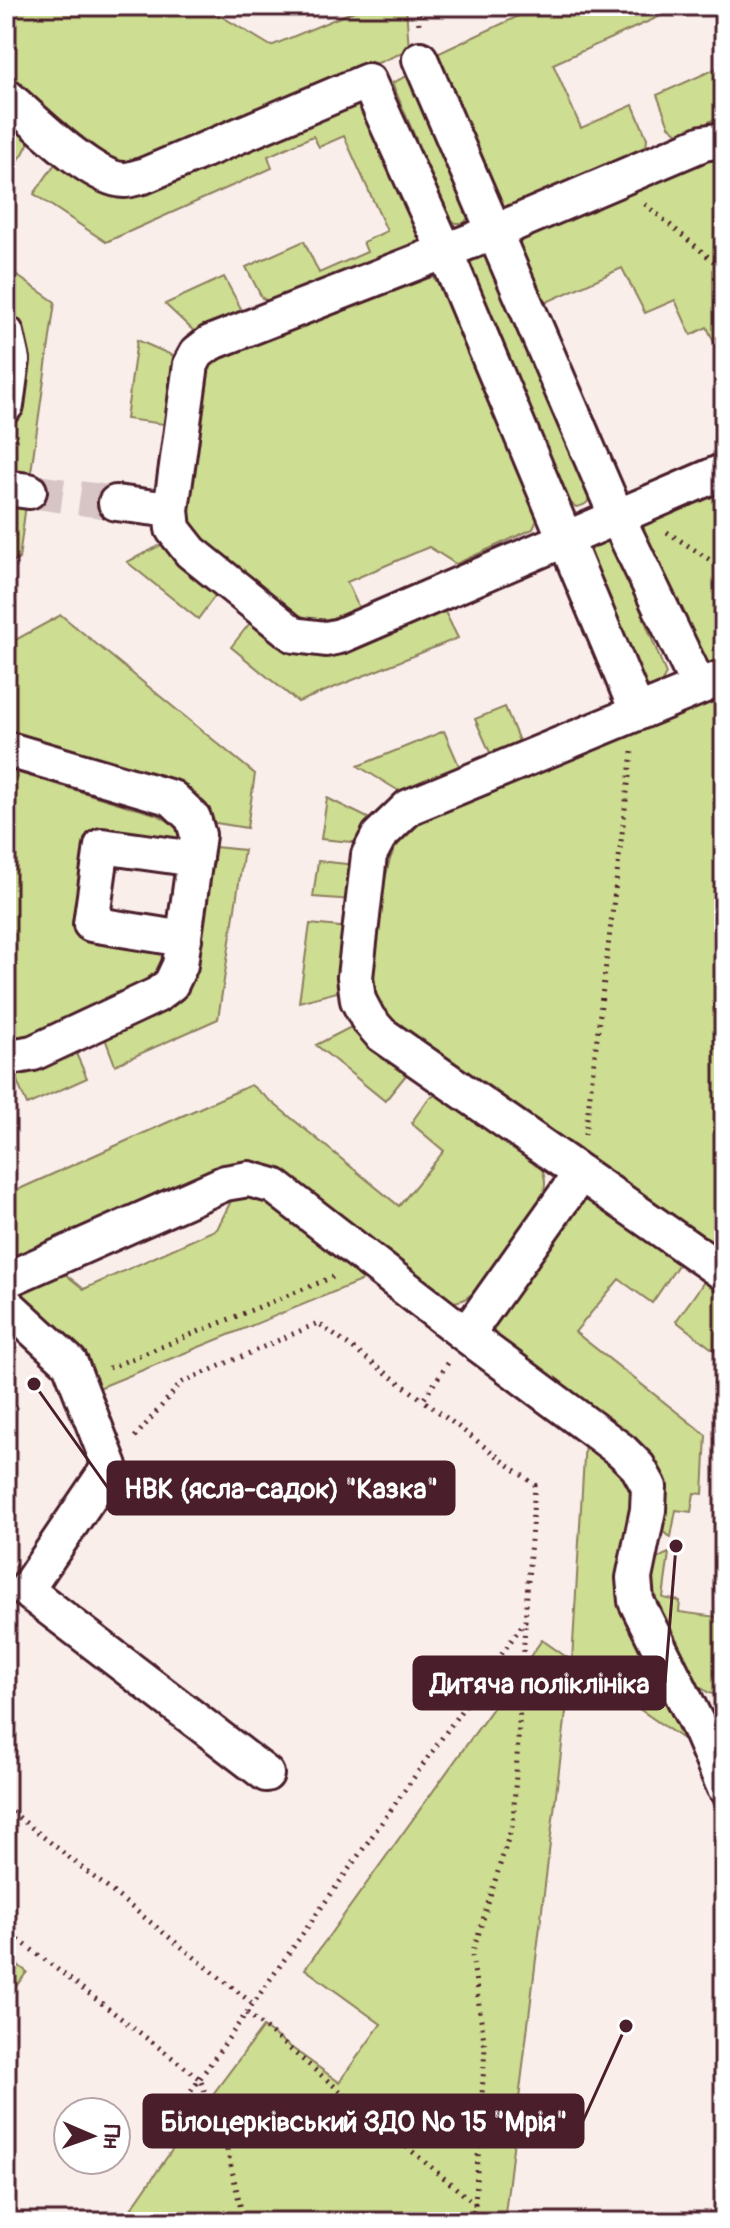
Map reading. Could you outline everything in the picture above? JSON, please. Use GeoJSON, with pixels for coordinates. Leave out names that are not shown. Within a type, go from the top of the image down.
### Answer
{"type":"FeatureCollection","features":[{"type":"Feature","properties":{"kind":"lane"},"geometry":{"type":"LineString","coordinates":[[420,59],[494,232],[625,514],[712,682],[409,807],[385,829],[369,855],[355,977],[358,1000],[381,1034],[724,1273]]}},
{"type":"Feature","properties":{"kind":"lane"},"geometry":{"type":"LineString","coordinates":[[6,96],[89,166],[108,177],[125,180],[143,176],[368,81],[445,251],[637,711]]}},
{"type":"Feature","properties":{"kind":"lane"},"geometry":{"type":"LineString","coordinates":[[719,141],[703,143],[494,232],[210,343],[197,353],[191,364],[171,510],[173,529],[191,552],[294,635],[311,639],[340,636],[724,471]]}},
{"type":"Feature","properties":{"kind":"lane"},"geometry":{"type":"LineString","coordinates":[[6,333],[12,360],[6,405]]}},
{"type":"Feature","properties":{"kind":"lane"},"geometry":{"type":"LineString","coordinates":[[116,503],[171,510]]}},
{"type":"Feature","properties":{"kind":"lane"},"geometry":{"type":"LineString","coordinates":[[6,749],[172,798],[193,818],[198,835],[180,965],[171,984],[157,995],[33,1053],[7,1058]]}},
{"type":"Feature","properties":{"kind":"lane"},"geometry":{"type":"LineString","coordinates":[[184,939],[91,924],[102,846],[195,859]]}},
{"type":"Feature","properties":{"kind":"lane"},"geometry":{"type":"LineString","coordinates":[[466,1335],[581,1173]]}},
{"type":"Feature","properties":{"kind":"lane"},"geometry":{"type":"LineString","coordinates":[[6,1280],[225,1183],[249,1179],[274,1186],[622,1451],[638,1467],[649,1487],[648,1510],[634,1578],[636,1601],[712,1725],[724,1786]]}},
{"type":"Feature","properties":{"kind":"lane"},"geometry":{"type":"LineString","coordinates":[[6,1304],[70,1363],[110,1466],[26,1590],[266,1774]]}},
{"type":"Feature","properties":{"kind":"path"},"geometry":{"type":"LineString","coordinates":[[719,141],[724,221]]}},
{"type":"Feature","properties":{"kind":"path"},"geometry":{"type":"LineString","coordinates":[[611,182],[626,189],[724,270]]}},
{"type":"Feature","properties":{"kind":"path"},"geometry":{"type":"LineString","coordinates":[[625,514],[724,569]]}},
{"type":"Feature","properties":{"kind":"path"},"geometry":{"type":"LineString","coordinates":[[581,1173],[637,711]]}},
{"type":"Feature","properties":{"kind":"path"},"geometry":{"type":"LineString","coordinates":[[77,1381],[371,1261]]}},
{"type":"Feature","properties":{"kind":"path"},"geometry":{"type":"LineString","coordinates":[[110,1466],[181,1383],[318,1323],[535,1485],[513,1823],[472,1955],[485,2048],[475,2204],[471,2222]]}},
{"type":"Feature","properties":{"kind":"path"},"geometry":{"type":"LineString","coordinates":[[423,1400],[466,1335]]}},
{"type":"Feature","properties":{"kind":"path"},"geometry":{"type":"LineString","coordinates":[[191,2091],[525,1621]]}},
{"type":"Feature","properties":{"kind":"path"},"geometry":{"type":"LineString","coordinates":[[6,1807],[253,2004]]}},
{"type":"Feature","properties":{"kind":"path"},"geometry":{"type":"LineString","coordinates":[[6,1930],[200,2079],[228,2153],[244,2222]]}},
{"type":"Feature","properties":{"kind":"path"},"geometry":{"type":"LineString","coordinates":[[247,2013],[475,2204]]}},
{"type":"Feature","properties":{"kind":"green space"},"geometry":{"type":"Polygon","coordinates":[[[6,6],[204,6],[271,46],[366,6],[406,6],[409,50],[134,164],[105,160],[6,75],[6,6]]]}},
{"type":"Feature","properties":{"kind":"green space"},"geometry":{"type":"Polygon","coordinates":[[[526,6],[683,6],[553,64],[581,128],[633,105],[647,138],[646,150],[505,212],[497,205],[437,54],[523,14],[526,6]]]}},
{"type":"Feature","properties":{"kind":"green space"},"geometry":{"type":"Polygon","coordinates":[[[724,65],[724,114],[692,131],[678,133],[669,126],[657,95],[724,65]]]}},
{"type":"Feature","properties":{"kind":"green space"},"geometry":{"type":"Polygon","coordinates":[[[413,73],[471,210],[464,223],[450,219],[392,83],[413,73]]]}},
{"type":"Feature","properties":{"kind":"green space"},"geometry":{"type":"Polygon","coordinates":[[[356,103],[367,109],[421,234],[419,242],[412,251],[270,302],[262,298],[246,267],[304,241],[319,273],[367,252],[363,242],[387,231],[344,136],[319,147],[313,136],[268,156],[272,168],[106,242],[34,194],[57,161],[85,182],[356,103]]]}},
{"type":"Feature","properties":{"kind":"green space"},"geometry":{"type":"Polygon","coordinates":[[[6,112],[28,135],[23,154],[7,176],[6,112]]]}},
{"type":"Feature","properties":{"kind":"green space"},"geometry":{"type":"Polygon","coordinates":[[[724,153],[724,364],[707,327],[691,335],[675,300],[645,313],[622,268],[538,306],[517,247],[522,240],[626,189],[724,153]]]}},
{"type":"Feature","properties":{"kind":"green space"},"geometry":{"type":"Polygon","coordinates":[[[482,254],[489,259],[591,491],[589,500],[583,505],[576,507],[569,502],[469,267],[470,259],[482,254]]]}},
{"type":"Feature","properties":{"kind":"green space"},"geometry":{"type":"Polygon","coordinates":[[[6,268],[55,302],[30,479],[6,475],[24,341],[6,313],[6,268]]]}},
{"type":"Feature","properties":{"kind":"green space"},"geometry":{"type":"Polygon","coordinates":[[[224,277],[245,316],[198,335],[165,304],[224,277]]]}},
{"type":"Feature","properties":{"kind":"green space"},"geometry":{"type":"Polygon","coordinates":[[[419,277],[432,277],[442,285],[537,507],[537,520],[533,529],[456,564],[429,547],[347,582],[359,608],[326,619],[301,616],[200,541],[190,527],[187,512],[204,372],[215,360],[232,350],[419,277]]]}},
{"type":"Feature","properties":{"kind":"green space"},"geometry":{"type":"Polygon","coordinates":[[[137,340],[181,359],[171,425],[126,419],[137,340]]]}},
{"type":"Feature","properties":{"kind":"green space"},"geometry":{"type":"Polygon","coordinates":[[[724,486],[724,659],[702,666],[642,532],[645,521],[724,486]]]}},
{"type":"Feature","properties":{"kind":"green space"},"geometry":{"type":"Polygon","coordinates":[[[6,501],[26,504],[19,559],[6,566],[6,501]]]}},
{"type":"Feature","properties":{"kind":"green space"},"geometry":{"type":"Polygon","coordinates":[[[598,541],[607,541],[615,546],[666,674],[659,687],[650,688],[643,683],[590,555],[598,541]]]}},
{"type":"Feature","properties":{"kind":"green space"},"geometry":{"type":"Polygon","coordinates":[[[165,543],[220,589],[198,619],[127,562],[165,543]]]}},
{"type":"Feature","properties":{"kind":"green space"},"geometry":{"type":"Polygon","coordinates":[[[442,606],[458,638],[298,702],[231,647],[253,619],[292,647],[442,606]]]}},
{"type":"Feature","properties":{"kind":"green space"},"geometry":{"type":"Polygon","coordinates":[[[61,615],[255,774],[247,828],[210,822],[6,733],[6,645],[61,615]]]}},
{"type":"Feature","properties":{"kind":"green space"},"geometry":{"type":"Polygon","coordinates":[[[724,693],[724,1254],[395,1024],[377,1002],[373,966],[389,863],[399,843],[423,821],[724,693]]]}},
{"type":"Feature","properties":{"kind":"green space"},"geometry":{"type":"Polygon","coordinates":[[[505,707],[521,746],[492,757],[475,719],[505,707]]]}},
{"type":"Feature","properties":{"kind":"green space"},"geometry":{"type":"Polygon","coordinates":[[[444,731],[461,770],[404,794],[358,766],[444,731]]]}},
{"type":"Feature","properties":{"kind":"green space"},"geometry":{"type":"Polygon","coordinates":[[[6,769],[158,815],[176,826],[183,845],[93,833],[79,934],[169,947],[166,968],[145,987],[16,1042],[6,1042],[6,769]]]}},
{"type":"Feature","properties":{"kind":"green space"},"geometry":{"type":"Polygon","coordinates":[[[327,798],[374,821],[362,843],[321,839],[327,798]]]}},
{"type":"Feature","properties":{"kind":"green space"},"geometry":{"type":"Polygon","coordinates":[[[205,846],[244,850],[218,1019],[115,1065],[103,1033],[154,1012],[205,846]]]}},
{"type":"Feature","properties":{"kind":"green space"},"geometry":{"type":"Polygon","coordinates":[[[318,861],[356,865],[353,900],[313,897],[318,861]]]}},
{"type":"Feature","properties":{"kind":"green space"},"geometry":{"type":"Polygon","coordinates":[[[310,924],[349,928],[341,991],[299,1002],[310,924]]]}},
{"type":"Feature","properties":{"kind":"green space"},"geometry":{"type":"Polygon","coordinates":[[[357,1024],[410,1070],[385,1101],[316,1045],[357,1024]]]}},
{"type":"Feature","properties":{"kind":"green space"},"geometry":{"type":"Polygon","coordinates":[[[74,1049],[87,1078],[27,1105],[14,1074],[74,1049]]]}},
{"type":"Feature","properties":{"kind":"green space"},"geometry":{"type":"Polygon","coordinates":[[[251,1085],[399,1206],[444,1151],[411,1123],[429,1098],[436,1095],[446,1097],[537,1160],[544,1178],[543,1197],[475,1292],[463,1300],[450,1303],[287,1178],[6,1262],[6,1195],[251,1085]]]}},
{"type":"Feature","properties":{"kind":"green space"},"geometry":{"type":"Polygon","coordinates":[[[240,1196],[265,1199],[368,1278],[94,1390],[16,1294],[61,1271],[84,1289],[217,1229],[231,1201],[240,1196]]]}},
{"type":"Feature","properties":{"kind":"green space"},"geometry":{"type":"Polygon","coordinates":[[[580,1201],[593,1201],[680,1262],[652,1303],[619,1279],[575,1332],[706,1435],[703,1494],[694,1493],[691,1512],[676,1510],[671,1537],[658,1521],[658,1484],[494,1340],[500,1314],[580,1201]]]}},
{"type":"Feature","properties":{"kind":"green space"},"geometry":{"type":"Polygon","coordinates":[[[706,1279],[724,1291],[724,1358],[676,1321],[706,1279]]]}},
{"type":"Feature","properties":{"kind":"green space"},"geometry":{"type":"Polygon","coordinates":[[[585,1440],[610,1458],[633,1488],[634,1508],[616,1595],[683,1739],[572,1663],[504,2222],[122,2222],[263,2027],[339,2082],[381,2024],[305,1969],[542,1640],[572,1661],[585,1440]]]}},
{"type":"Feature","properties":{"kind":"green space"},"geometry":{"type":"Polygon","coordinates":[[[669,1553],[663,1598],[680,1601],[679,1612],[716,1617],[719,1601],[724,1602],[724,1697],[709,1693],[697,1685],[648,1583],[653,1564],[669,1553]]]}},
{"type":"Feature","properties":{"kind":"green space"},"geometry":{"type":"Polygon","coordinates":[[[6,1956],[27,1972],[6,1999],[6,1956]]]}},
{"type":"Feature","properties":{"kind":"tunnel"},"geometry":{"type":"LineString","coordinates":[[29,491],[116,503]]}},
{"type":"Feature","properties":{"kind":"place","name":"НВК (ясла-садок) \"Казка\""},"geometry":{"type":"Point","coordinates":[34,1384]}},
{"type":"Feature","properties":{"kind":"place","name":"Дитяча поліклініка"},"geometry":{"type":"Point","coordinates":[676,1546]}},
{"type":"Feature","properties":{"kind":"place","name":"Білоцерківський ЗДО № 15 \"Мрія\""},"geometry":{"type":"Point","coordinates":[626,2026]}}]}
